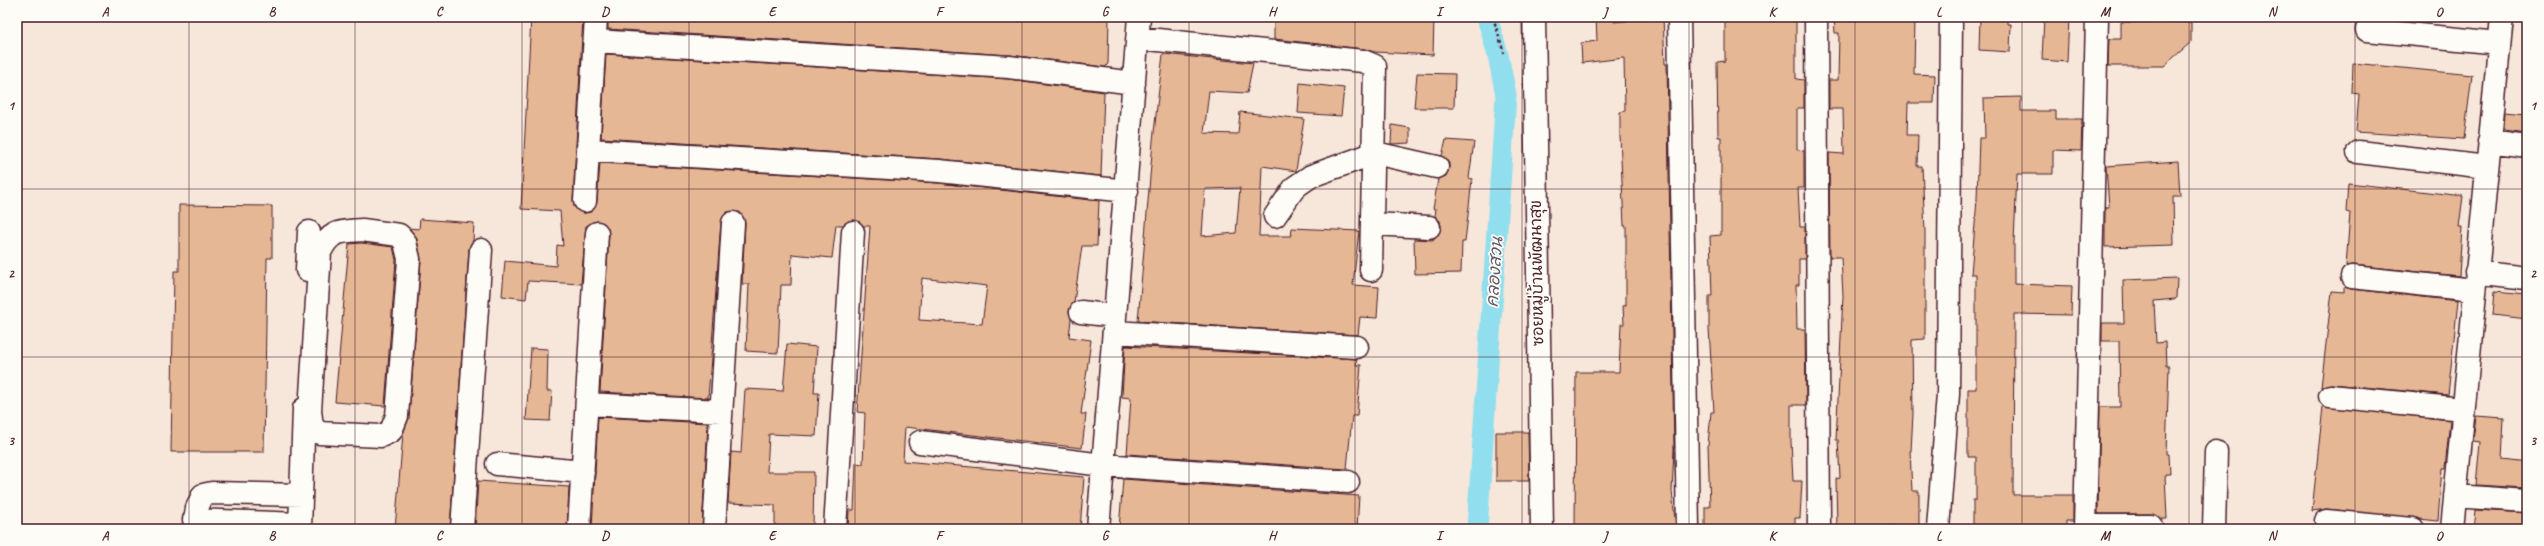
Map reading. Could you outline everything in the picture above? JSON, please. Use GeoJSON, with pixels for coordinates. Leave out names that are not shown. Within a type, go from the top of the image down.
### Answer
{"type":"FeatureCollection","features":[{"type":"Feature","properties":{"kind":"street"},"geometry":{"type":"LineString","coordinates":[[585,201],[596,17]]}},
{"type":"Feature","properties":{"kind":"street","name":"ซอยหมู่บ้านพัฒนาสุข"},"geometry":{"type":"LineString","coordinates":[[1534,17],[1542,529]]}},
{"type":"Feature","properties":{"kind":"street"},"geometry":{"type":"LineString","coordinates":[[1679,17],[1688,529]]}},
{"type":"Feature","properties":{"kind":"street"},"geometry":{"type":"LineString","coordinates":[[1816,17],[1819,529]]}},
{"type":"Feature","properties":{"kind":"street"},"geometry":{"type":"LineString","coordinates":[[1938,529],[1948,394],[1951,17]]}},
{"type":"Feature","properties":{"kind":"street"},"geometry":{"type":"LineString","coordinates":[[2097,17],[2085,528],[2151,526]]}},
{"type":"Feature","properties":{"kind":"street"},"geometry":{"type":"LineString","coordinates":[[2452,529],[2475,281],[2502,17]]}},
{"type":"Feature","properties":{"kind":"street"},"geometry":{"type":"LineString","coordinates":[[1098,529],[1114,324],[1127,191],[1138,27],[1372,62],[1377,70],[1372,270]]}},
{"type":"Feature","properties":{"kind":"street"},"geometry":{"type":"LineString","coordinates":[[2367,30],[2500,43]]}},
{"type":"Feature","properties":{"kind":"street"},"geometry":{"type":"LineString","coordinates":[[595,42],[1010,67],[1134,83]]}},
{"type":"Feature","properties":{"kind":"street"},"geometry":{"type":"LineString","coordinates":[[2489,141],[2527,146]]}},
{"type":"Feature","properties":{"kind":"street"},"geometry":{"type":"LineString","coordinates":[[589,150],[939,172],[1127,191]]}},
{"type":"Feature","properties":{"kind":"street"},"geometry":{"type":"LineString","coordinates":[[2358,152],[2487,167]]}},
{"type":"Feature","properties":{"kind":"street"},"geometry":{"type":"LineString","coordinates":[[1275,216],[1295,187],[1311,176],[1375,153],[1437,167]]}},
{"type":"Feature","properties":{"kind":"street"},"geometry":{"type":"LineString","coordinates":[[714,529],[732,223]]}},
{"type":"Feature","properties":{"kind":"street"},"geometry":{"type":"LineString","coordinates":[[1373,224],[1429,227]]}},
{"type":"Feature","properties":{"kind":"street"},"geometry":{"type":"LineString","coordinates":[[301,495],[212,493],[203,496],[196,508],[194,524],[300,527],[309,335],[320,252],[326,239],[337,233],[362,230],[399,235],[405,242],[409,259],[397,416],[391,431],[381,436],[332,435],[319,433],[312,426],[310,411],[309,335],[309,232]]}},
{"type":"Feature","properties":{"kind":"street"},"geometry":{"type":"LineString","coordinates":[[835,529],[853,232]]}},
{"type":"Feature","properties":{"kind":"street"},"geometry":{"type":"LineString","coordinates":[[579,529],[597,233]]}},
{"type":"Feature","properties":{"kind":"street"},"geometry":{"type":"LineString","coordinates":[[462,529],[481,250]]}},
{"type":"Feature","properties":{"kind":"street"},"geometry":{"type":"LineString","coordinates":[[2352,277],[2475,281],[2527,278]]}},
{"type":"Feature","properties":{"kind":"street"},"geometry":{"type":"LineString","coordinates":[[1081,312],[1114,324],[1357,347]]}},
{"type":"Feature","properties":{"kind":"street"},"geometry":{"type":"LineString","coordinates":[[2330,396],[2463,409]]}},
{"type":"Feature","properties":{"kind":"street"},"geometry":{"type":"LineString","coordinates":[[587,404],[721,411]]}},
{"type":"Feature","properties":{"kind":"street"},"geometry":{"type":"LineString","coordinates":[[920,442],[1103,465],[1348,482]]}},
{"type":"Feature","properties":{"kind":"street"},"geometry":{"type":"LineString","coordinates":[[2214,529],[2216,452]]}},
{"type":"Feature","properties":{"kind":"street"},"geometry":{"type":"LineString","coordinates":[[497,464],[583,472]]}},
{"type":"Feature","properties":{"kind":"street"},"geometry":{"type":"LineString","coordinates":[[2455,496],[2527,501]]}},
{"type":"Feature","properties":{"kind":"street"},"geometry":{"type":"LineString","coordinates":[[2326,520],[2413,529]]}},
{"type":"Feature","properties":{"kind":"path"},"geometry":{"type":"LineString","coordinates":[[1493,17],[1504,53]]}},
{"type":"Feature","properties":{"kind":"building"},"geometry":{"type":"Polygon","coordinates":[[[531,17],[583,17],[573,200],[574,207],[584,213],[591,212],[597,202],[600,163],[938,183],[1099,201],[1097,246],[1082,246],[1074,302],[1069,311],[1071,319],[1069,337],[1091,340],[1081,414],[1086,414],[1082,448],[905,427],[903,461],[1084,477],[1080,529],[848,529],[849,510],[854,510],[856,463],[863,464],[865,413],[857,412],[870,226],[864,226],[854,220],[843,225],[836,225],[832,258],[792,254],[791,285],[781,285],[778,353],[746,351],[749,284],[742,284],[745,223],[740,212],[727,212],[721,222],[708,398],[600,392],[609,234],[604,223],[597,221],[586,226],[581,284],[528,281],[526,299],[502,296],[505,261],[556,266],[557,245],[563,246],[560,211],[521,209],[531,17]],[[922,278],[919,320],[982,324],[987,286],[922,278]]]}},
{"type":"Feature","properties":{"kind":"building"},"geometry":{"type":"Polygon","coordinates":[[[608,17],[1109,17],[1108,64],[1105,67],[1010,55],[608,29],[608,17]]]}},
{"type":"Feature","properties":{"kind":"building"},"geometry":{"type":"Polygon","coordinates":[[[1274,17],[1434,18],[1433,55],[1375,52],[1364,49],[1274,39],[1274,17]]]}},
{"type":"Feature","properties":{"kind":"building"},"geometry":{"type":"Polygon","coordinates":[[[1596,17],[1614,17],[1614,22],[1663,17],[1665,64],[1667,64],[1674,449],[1672,491],[1676,529],[1575,529],[1576,372],[1619,372],[1621,324],[1624,324],[1623,306],[1626,305],[1626,226],[1624,226],[1620,136],[1620,112],[1625,111],[1624,58],[1582,63],[1581,43],[1597,41],[1596,17]]]}},
{"type":"Feature","properties":{"kind":"building"},"geometry":{"type":"Polygon","coordinates":[[[1796,17],[1796,79],[1804,80],[1804,108],[1797,108],[1797,150],[1804,151],[1804,188],[1798,188],[1800,227],[1805,227],[1805,259],[1799,259],[1799,285],[1796,285],[1797,329],[1805,329],[1806,405],[1791,405],[1791,441],[1793,481],[1802,481],[1800,518],[1795,518],[1795,529],[1705,529],[1705,507],[1710,507],[1708,445],[1711,412],[1714,412],[1709,328],[1709,296],[1712,296],[1710,236],[1721,235],[1721,137],[1718,137],[1717,62],[1725,61],[1725,18],[1796,17]]]}},
{"type":"Feature","properties":{"kind":"building"},"geometry":{"type":"Polygon","coordinates":[[[1834,17],[1915,17],[1914,74],[1935,75],[1934,103],[1908,103],[1907,135],[1918,135],[1917,166],[1922,166],[1925,232],[1925,339],[1912,340],[1913,414],[1910,451],[1912,491],[1919,491],[1919,526],[1837,529],[1836,479],[1840,478],[1838,440],[1836,440],[1843,296],[1841,257],[1830,257],[1829,153],[1844,154],[1843,109],[1829,109],[1829,80],[1838,80],[1839,33],[1835,33],[1834,17]]]}},
{"type":"Feature","properties":{"kind":"building"},"geometry":{"type":"Polygon","coordinates":[[[1980,17],[2007,17],[2007,24],[2011,24],[2010,52],[1979,50],[1980,17]]]}},
{"type":"Feature","properties":{"kind":"building"},"geometry":{"type":"Polygon","coordinates":[[[2044,17],[2069,17],[2067,62],[2042,60],[2044,17]]]}},
{"type":"Feature","properties":{"kind":"building"},"geometry":{"type":"Polygon","coordinates":[[[2121,22],[2191,22],[2191,42],[2164,66],[2108,66],[2109,39],[2121,39],[2121,22]]]}},
{"type":"Feature","properties":{"kind":"building"},"geometry":{"type":"Polygon","coordinates":[[[606,54],[1008,79],[1104,92],[1101,176],[940,159],[601,138],[606,54]]]}},
{"type":"Feature","properties":{"kind":"building"},"geometry":{"type":"Polygon","coordinates":[[[1163,54],[1253,63],[1247,93],[1209,91],[1204,133],[1238,134],[1240,112],[1304,119],[1296,171],[1262,166],[1259,236],[1291,236],[1292,228],[1359,231],[1353,285],[1379,287],[1377,318],[1360,317],[1358,335],[1138,321],[1153,141],[1163,54]],[[1240,188],[1205,189],[1202,236],[1236,233],[1240,188]]]}},
{"type":"Feature","properties":{"kind":"building"},"geometry":{"type":"Polygon","coordinates":[[[2353,63],[2472,75],[2464,139],[2356,132],[2359,94],[2352,93],[2353,63]]]}},
{"type":"Feature","properties":{"kind":"building"},"geometry":{"type":"Polygon","coordinates":[[[1417,73],[1455,74],[1454,108],[1414,108],[1417,73]]]}},
{"type":"Feature","properties":{"kind":"building"},"geometry":{"type":"Polygon","coordinates":[[[1300,83],[1344,88],[1341,116],[1298,113],[1300,83]]]}},
{"type":"Feature","properties":{"kind":"building"},"geometry":{"type":"Polygon","coordinates":[[[2021,97],[2021,111],[2056,111],[2056,119],[2082,119],[2081,151],[2053,150],[2053,174],[2017,174],[2014,242],[2014,284],[2072,286],[2071,315],[2014,314],[2013,495],[2073,495],[2073,521],[2066,521],[2066,529],[1973,529],[1973,500],[1976,500],[1976,457],[1968,457],[1968,389],[1976,389],[1976,274],[1971,274],[1977,199],[1979,138],[1985,138],[1984,98],[2021,97]]]}},
{"type":"Feature","properties":{"kind":"building"},"geometry":{"type":"Polygon","coordinates":[[[2505,112],[2527,114],[2527,133],[2504,130],[2505,112]]]}},
{"type":"Feature","properties":{"kind":"building"},"geometry":{"type":"Polygon","coordinates":[[[1392,125],[1410,128],[1410,143],[1391,144],[1392,125]]]}},
{"type":"Feature","properties":{"kind":"building"},"geometry":{"type":"Polygon","coordinates":[[[1446,140],[1474,142],[1469,178],[1472,179],[1465,242],[1462,242],[1461,273],[1415,274],[1414,239],[1433,240],[1441,228],[1440,221],[1435,216],[1436,209],[1433,209],[1438,179],[1446,176],[1449,169],[1449,163],[1442,156],[1446,140]]]}},
{"type":"Feature","properties":{"kind":"building"},"geometry":{"type":"Polygon","coordinates":[[[2178,161],[2180,196],[2173,196],[2174,245],[2105,247],[2105,207],[2109,207],[2106,166],[2178,161]]]}},
{"type":"Feature","properties":{"kind":"building"},"geometry":{"type":"Polygon","coordinates":[[[2348,183],[2463,196],[2459,227],[2462,227],[2459,276],[2353,265],[2346,266],[2350,213],[2346,212],[2348,183]]]}},
{"type":"Feature","properties":{"kind":"building"},"geometry":{"type":"Polygon","coordinates":[[[179,205],[272,206],[272,258],[267,258],[264,452],[171,452],[174,271],[179,271],[179,205]]]}},
{"type":"Feature","properties":{"kind":"building"},"geometry":{"type":"Polygon","coordinates":[[[420,219],[474,223],[473,241],[469,249],[450,529],[395,529],[403,434],[409,417],[421,260],[417,239],[409,228],[419,229],[420,219]]]}},
{"type":"Feature","properties":{"kind":"building"},"geometry":{"type":"Polygon","coordinates":[[[362,243],[393,247],[396,260],[385,406],[335,402],[349,244],[362,243]]]}},
{"type":"Feature","properties":{"kind":"building"},"geometry":{"type":"Polygon","coordinates":[[[2177,278],[2176,299],[2154,301],[2156,343],[2165,342],[2166,366],[2169,366],[2166,454],[2169,454],[2170,474],[2165,474],[2167,519],[2161,519],[2151,514],[2098,514],[2100,407],[2120,407],[2119,341],[2102,341],[2102,323],[2124,323],[2123,280],[2177,278]]]}},
{"type":"Feature","properties":{"kind":"building"},"geometry":{"type":"Polygon","coordinates":[[[2344,287],[2458,301],[2448,395],[2331,384],[2321,387],[2332,291],[2344,292],[2344,287]]]}},
{"type":"Feature","properties":{"kind":"building"},"geometry":{"type":"Polygon","coordinates":[[[2495,291],[2527,294],[2527,319],[2493,315],[2495,291]]]}},
{"type":"Feature","properties":{"kind":"building"},"geometry":{"type":"Polygon","coordinates":[[[787,344],[817,347],[814,393],[819,393],[816,436],[769,434],[767,472],[814,472],[813,528],[775,527],[775,505],[728,503],[731,452],[741,453],[745,389],[783,391],[787,344]]]}},
{"type":"Feature","properties":{"kind":"building"},"geometry":{"type":"Polygon","coordinates":[[[1125,346],[1357,359],[1356,365],[1361,365],[1357,416],[1352,416],[1347,469],[1127,454],[1131,398],[1122,397],[1125,346]]]}},
{"type":"Feature","properties":{"kind":"building"},"geometry":{"type":"Polygon","coordinates":[[[531,348],[548,349],[547,391],[552,391],[550,421],[526,420],[531,348]]]}},
{"type":"Feature","properties":{"kind":"building"},"geometry":{"type":"Polygon","coordinates":[[[2323,406],[2450,420],[2445,468],[2442,468],[2438,521],[2327,509],[2312,511],[2323,406]]]}},
{"type":"Feature","properties":{"kind":"building"},"geometry":{"type":"Polygon","coordinates":[[[2476,416],[2504,418],[2502,460],[2527,463],[2527,488],[2476,485],[2480,442],[2473,441],[2476,416]]]}},
{"type":"Feature","properties":{"kind":"building"},"geometry":{"type":"Polygon","coordinates":[[[598,417],[708,423],[702,529],[592,529],[598,417]]]}},
{"type":"Feature","properties":{"kind":"building"},"geometry":{"type":"Polygon","coordinates":[[[1496,432],[1528,432],[1529,481],[1496,481],[1496,432]]]}},
{"type":"Feature","properties":{"kind":"building"},"geometry":{"type":"Polygon","coordinates":[[[1123,479],[1359,496],[1357,529],[1119,529],[1123,479]]]}},
{"type":"Feature","properties":{"kind":"building"},"geometry":{"type":"Polygon","coordinates":[[[478,481],[569,487],[567,529],[475,529],[478,481]]]}},
{"type":"Feature","properties":{"kind":"building"},"geometry":{"type":"Polygon","coordinates":[[[2476,510],[2527,513],[2527,529],[2474,529],[2476,510]]]}},
{"type":"Feature","properties":{"kind":"waterway","name":"คลองสวน"},"geometry":{"type":"LineString","coordinates":[[1477,529],[1506,95],[1498,55],[1487,17]]}}]}
